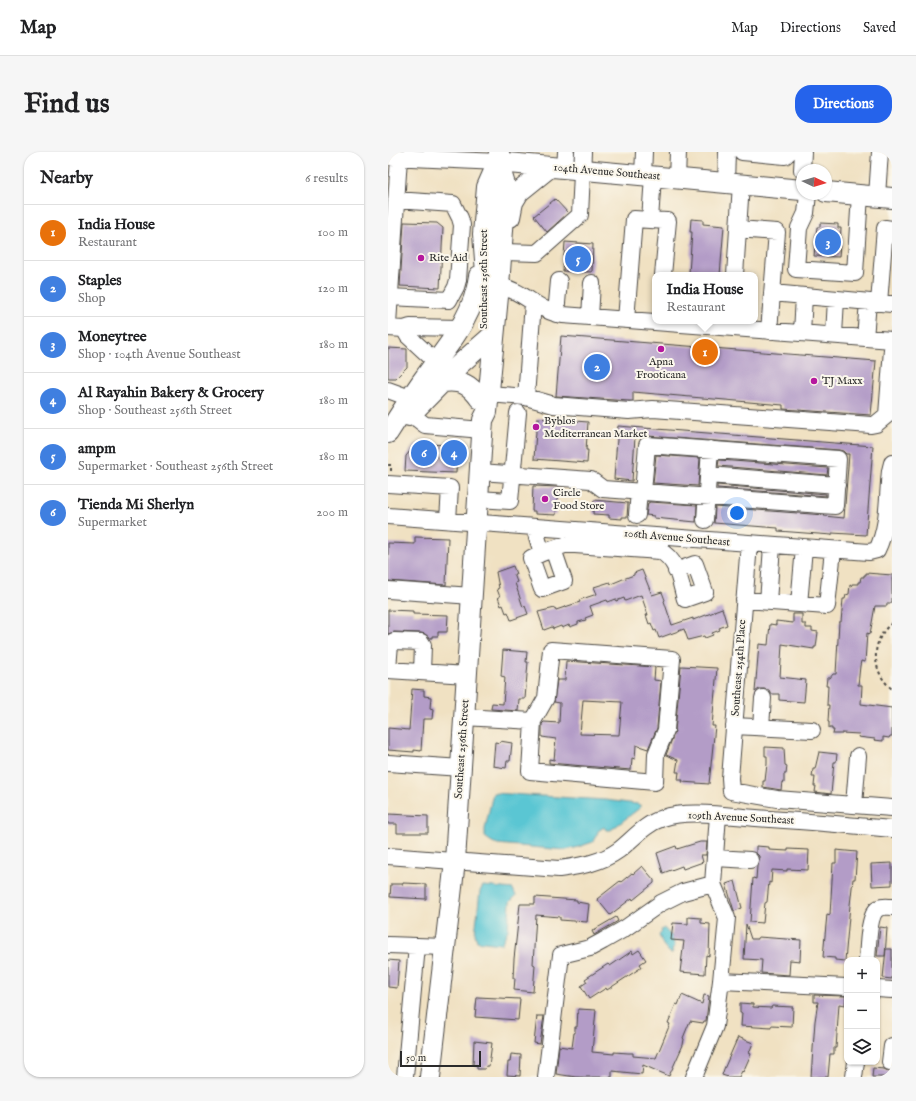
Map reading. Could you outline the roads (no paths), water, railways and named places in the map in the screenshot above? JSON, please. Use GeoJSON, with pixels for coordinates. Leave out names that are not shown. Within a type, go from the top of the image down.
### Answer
{"type":"FeatureCollection","features":[{"type":"Feature","properties":{"kind":"main road","name":"104th Avenue Southeast"},"geometry":{"type":"LineString","coordinates":[[499,157],[569,162],[648,176],[733,184],[796,187]]}},
{"type":"Feature","properties":{"kind":"main road","name":"Southeast 256th Street"},"geometry":{"type":"LineString","coordinates":[[489,339],[483,234],[487,188],[499,157]]}},
{"type":"Feature","properties":{"kind":"main road","name":"Southeast 256th Street"},"geometry":{"type":"LineString","coordinates":[[430,1077],[455,861],[480,472],[482,425],[479,411],[484,397],[489,339],[499,286],[506,188],[499,157]]}},
{"type":"Feature","properties":{"kind":"main road"},"geometry":{"type":"LineString","coordinates":[[502,244],[513,202],[520,192],[569,162]]}},
{"type":"Feature","properties":{"kind":"main road"},"geometry":{"type":"LineString","coordinates":[[832,192],[876,196]]}},
{"type":"Feature","properties":{"kind":"main road"},"geometry":{"type":"LineString","coordinates":[[388,434],[411,406],[436,362],[460,328],[471,308],[478,284],[483,234]]}},
{"type":"Feature","properties":{"kind":"main road"},"geometry":{"type":"LineString","coordinates":[[411,406],[443,382],[460,364],[489,339]]}},
{"type":"Feature","properties":{"kind":"main road"},"geometry":{"type":"LineString","coordinates":[[443,382],[456,382],[467,385],[484,397]]}},
{"type":"Feature","properties":{"kind":"street"},"geometry":{"type":"LineString","coordinates":[[644,152],[648,176],[650,220]]}},
{"type":"Feature","properties":{"kind":"street"},"geometry":{"type":"LineString","coordinates":[[677,178],[678,152]]}},
{"type":"Feature","properties":{"kind":"street"},"geometry":{"type":"LineString","coordinates":[[727,152],[733,184],[738,228],[735,272]]}},
{"type":"Feature","properties":{"kind":"street"},"geometry":{"type":"LineString","coordinates":[[742,152],[785,156],[789,152]]}},
{"type":"Feature","properties":{"kind":"street"},"geometry":{"type":"LineString","coordinates":[[802,164],[803,152]]}},
{"type":"Feature","properties":{"kind":"street"},"geometry":{"type":"LineString","coordinates":[[388,324],[398,156]]}},
{"type":"Feature","properties":{"kind":"street","name":"104th Avenue Southeast"},"geometry":{"type":"LineString","coordinates":[[398,156],[499,157]]}},
{"type":"Feature","properties":{"kind":"street"},"geometry":{"type":"LineString","coordinates":[[805,200],[806,212],[799,228],[796,269],[855,273],[884,161]]}},
{"type":"Feature","properties":{"kind":"street"},"geometry":{"type":"LineString","coordinates":[[502,244],[537,253],[580,215],[569,162]]}},
{"type":"Feature","properties":{"kind":"street"},"geometry":{"type":"LineString","coordinates":[[390,297],[449,300],[458,280],[462,233],[460,218],[452,204],[396,200]]}},
{"type":"Feature","properties":{"kind":"street"},"geometry":{"type":"LineString","coordinates":[[626,320],[634,219],[668,221],[663,272]]}},
{"type":"Feature","properties":{"kind":"street"},"geometry":{"type":"LineString","coordinates":[[738,228],[777,232],[769,330]]}},
{"type":"Feature","properties":{"kind":"street"},"geometry":{"type":"LineString","coordinates":[[865,338],[879,303],[885,228],[892,229]]}},
{"type":"Feature","properties":{"kind":"street"},"geometry":{"type":"LineString","coordinates":[[556,314],[559,281]]}},
{"type":"Feature","properties":{"kind":"street"},"geometry":{"type":"LineString","coordinates":[[590,317],[592,283]]}},
{"type":"Feature","properties":{"kind":"street"},"geometry":{"type":"LineString","coordinates":[[499,286],[508,288],[550,313],[652,322]]}},
{"type":"Feature","properties":{"kind":"street"},"geometry":{"type":"LineString","coordinates":[[772,293],[879,303]]}},
{"type":"Feature","properties":{"kind":"street"},"geometry":{"type":"LineString","coordinates":[[802,333],[804,296]]}},
{"type":"Feature","properties":{"kind":"street"},"geometry":{"type":"LineString","coordinates":[[834,335],[836,299]]}},
{"type":"Feature","properties":{"kind":"street"},"geometry":{"type":"LineString","coordinates":[[526,397],[533,303]]}},
{"type":"Feature","properties":{"kind":"street"},"geometry":{"type":"LineString","coordinates":[[731,324],[769,330],[892,340]]}},
{"type":"Feature","properties":{"kind":"street"},"geometry":{"type":"LineString","coordinates":[[388,328],[460,328]]}},
{"type":"Feature","properties":{"kind":"street"},"geometry":{"type":"LineString","coordinates":[[404,329],[408,336],[436,362]]}},
{"type":"Feature","properties":{"kind":"street"},"geometry":{"type":"LineString","coordinates":[[484,397],[526,397],[554,405],[629,411],[653,409],[871,425],[876,424],[890,415],[892,350]]}},
{"type":"Feature","properties":{"kind":"street"},"geometry":{"type":"LineString","coordinates":[[388,390],[411,406],[425,425],[482,425]]}},
{"type":"Feature","properties":{"kind":"street"},"geometry":{"type":"LineString","coordinates":[[478,499],[510,501],[518,413]]}},
{"type":"Feature","properties":{"kind":"street"},"geometry":{"type":"LineString","coordinates":[[480,472],[591,480],[603,489],[641,491],[835,506],[838,459],[647,445],[641,491],[637,515]]}},
{"type":"Feature","properties":{"kind":"street"},"geometry":{"type":"LineString","coordinates":[[704,520],[710,450]]}},
{"type":"Feature","properties":{"kind":"street"},"geometry":{"type":"LineString","coordinates":[[884,541],[889,506],[891,472]]}},
{"type":"Feature","properties":{"kind":"street"},"geometry":{"type":"LineString","coordinates":[[708,475],[836,485]]}},
{"type":"Feature","properties":{"kind":"street"},"geometry":{"type":"LineString","coordinates":[[388,484],[450,488],[448,520]]}},
{"type":"Feature","properties":{"kind":"street","name":"106th Avenue Southeast"},"geometry":{"type":"LineString","coordinates":[[388,516],[772,546],[870,552],[884,541]]}},
{"type":"Feature","properties":{"kind":"street"},"geometry":{"type":"LineString","coordinates":[[534,527],[547,551],[565,545],[660,551],[667,555],[674,563],[685,599],[705,592],[696,564],[698,540]]}},
{"type":"Feature","properties":{"kind":"street","name":"Southeast 254th Place"},"geometry":{"type":"LineString","coordinates":[[748,544],[730,778],[731,791],[777,799],[854,805]]}},
{"type":"Feature","properties":{"kind":"street"},"geometry":{"type":"LineString","coordinates":[[768,602],[772,546]]}},
{"type":"Feature","properties":{"kind":"street"},"geometry":{"type":"LineString","coordinates":[[799,604],[804,548]]}},
{"type":"Feature","properties":{"kind":"street"},"geometry":{"type":"LineString","coordinates":[[744,600],[828,606],[833,550]]}},
{"type":"Feature","properties":{"kind":"street"},"geometry":{"type":"LineString","coordinates":[[676,571],[696,564]]}},
{"type":"Feature","properties":{"kind":"street"},"geometry":{"type":"LineString","coordinates":[[388,590],[472,596]]}},
{"type":"Feature","properties":{"kind":"street"},"geometry":{"type":"LineString","coordinates":[[422,672],[424,645],[421,642],[394,641],[390,644],[388,669],[422,672],[467,675]]}},
{"type":"Feature","properties":{"kind":"street"},"geometry":{"type":"LineString","coordinates":[[551,650],[672,659],[666,730],[656,754],[655,782],[530,771],[533,722],[546,698],[551,650]]}},
{"type":"Feature","properties":{"kind":"street"},"geometry":{"type":"LineString","coordinates":[[761,727],[763,698]]}},
{"type":"Feature","properties":{"kind":"street"},"geometry":{"type":"LineString","coordinates":[[464,717],[533,722]]}},
{"type":"Feature","properties":{"kind":"street"},"geometry":{"type":"LineString","coordinates":[[734,726],[812,730]]}},
{"type":"Feature","properties":{"kind":"street"},"geometry":{"type":"LineString","coordinates":[[858,756],[854,805],[892,808]]}},
{"type":"Feature","properties":{"kind":"street"},"geometry":{"type":"LineString","coordinates":[[388,763],[461,768]]}},
{"type":"Feature","properties":{"kind":"street","name":"109th Avenue Southeast"},"geometry":{"type":"LineString","coordinates":[[388,856],[559,869],[586,865],[602,860],[618,850],[640,831],[662,818],[677,815],[718,815],[892,829]]}},
{"type":"Feature","properties":{"kind":"street"},"geometry":{"type":"LineString","coordinates":[[694,1077],[715,1026],[727,918],[713,884],[718,815]]}},
{"type":"Feature","properties":{"kind":"street"},"geometry":{"type":"LineString","coordinates":[[715,858],[750,860]]}},
{"type":"Feature","properties":{"kind":"street"},"geometry":{"type":"LineString","coordinates":[[546,1077],[561,955],[590,948],[624,929],[661,903],[683,892],[713,884]]}},
{"type":"Feature","properties":{"kind":"street"},"geometry":{"type":"LineString","coordinates":[[867,957],[875,911],[879,908],[888,907]]}},
{"type":"Feature","properties":{"kind":"street"},"geometry":{"type":"LineString","coordinates":[[388,945],[445,947]]}},
{"type":"Feature","properties":{"kind":"street"},"geometry":{"type":"LineString","coordinates":[[404,1077],[417,946]]}},
{"type":"Feature","properties":{"kind":"street"},"geometry":{"type":"LineString","coordinates":[[721,981],[844,987]]}},
{"type":"Feature","properties":{"kind":"street"},"geometry":{"type":"LineString","coordinates":[[880,989],[892,990]]}},
{"type":"Feature","properties":{"kind":"street"},"geometry":{"type":"LineString","coordinates":[[886,1062],[892,1046]]}},
{"type":"Feature","properties":{"kind":"street"},"geometry":{"type":"LineString","coordinates":[[854,1077],[856,1065]]}},
{"type":"Feature","properties":{"kind":"water"},"geometry":{"type":"Polygon","coordinates":[[[493,793],[605,800],[637,804],[641,807],[611,830],[606,830],[604,827],[598,831],[593,842],[575,848],[565,850],[497,844],[485,837],[485,829],[493,793]]]}},
{"type":"Feature","properties":{"kind":"water"},"geometry":{"type":"Polygon","coordinates":[[[483,886],[513,889],[516,896],[510,902],[508,930],[501,944],[477,941],[475,934],[480,891],[483,886]]]}},
{"type":"Feature","properties":{"kind":"water"},"geometry":{"type":"Polygon","coordinates":[[[664,928],[672,937],[675,947],[671,954],[663,945],[659,935],[662,932],[661,930],[664,928]]]}},
{"type":"Feature","properties":{"kind":"place","name":"Moneytree"},"geometry":{"type":"Point","coordinates":[828,242]}},
{"type":"Feature","properties":{"kind":"place","name":"Rite Aid"},"geometry":{"type":"Point","coordinates":[421,258]}},
{"type":"Feature","properties":{"kind":"place","name":"ampm"},"geometry":{"type":"Point","coordinates":[578,259]}},
{"type":"Feature","properties":{"kind":"place","name":"Apna Frooticana"},"geometry":{"type":"Point","coordinates":[661,349]}},
{"type":"Feature","properties":{"kind":"place","name":"India House"},"geometry":{"type":"Point","coordinates":[705,352]}},
{"type":"Feature","properties":{"kind":"place","name":"Staples"},"geometry":{"type":"Point","coordinates":[597,367]}},
{"type":"Feature","properties":{"kind":"place","name":"TJ Maxx"},"geometry":{"type":"Point","coordinates":[814,381]}},
{"type":"Feature","properties":{"kind":"place","name":"Byblos Mediterranean Market"},"geometry":{"type":"Point","coordinates":[536,427]}},
{"type":"Feature","properties":{"kind":"place","name":"Tienda Mi Sherlyn"},"geometry":{"type":"Point","coordinates":[424,453]}},
{"type":"Feature","properties":{"kind":"place","name":"Al Rayahin Bakery & Grocery"},"geometry":{"type":"Point","coordinates":[454,453]}},
{"type":"Feature","properties":{"kind":"place","name":"Circle Food Store"},"geometry":{"type":"Point","coordinates":[545,499]}}]}
